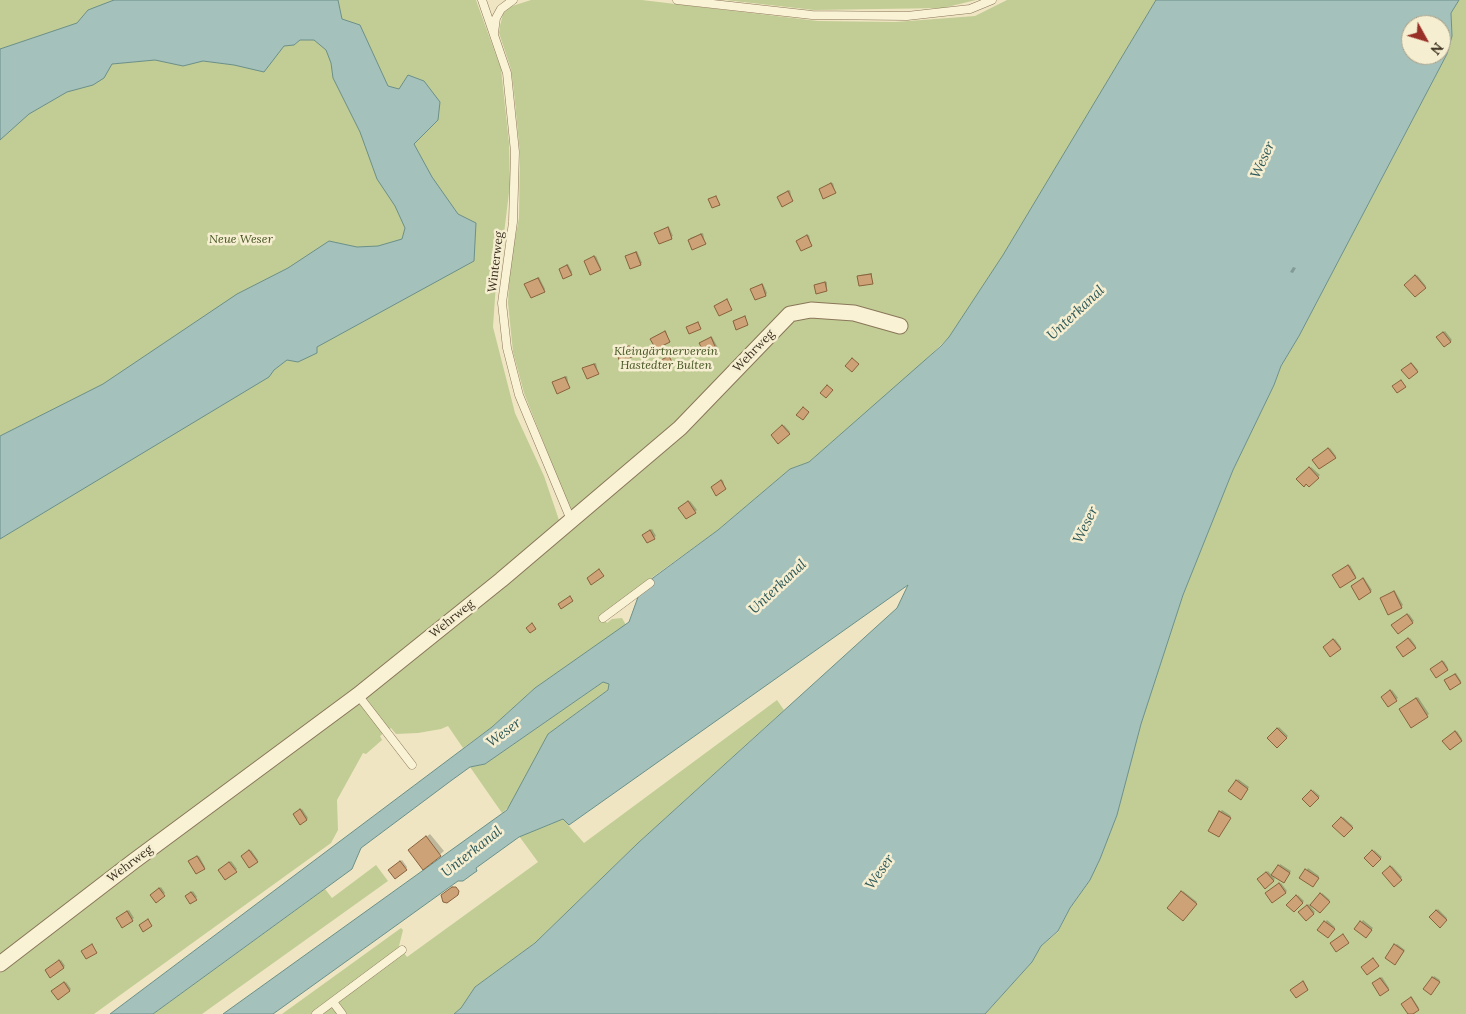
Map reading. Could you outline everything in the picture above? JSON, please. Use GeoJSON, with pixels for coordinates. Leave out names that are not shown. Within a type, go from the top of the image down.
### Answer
{"type":"FeatureCollection","features":[{"type":"Feature","properties":{"kind":"street","name":"Wehrweg"},"geometry":{"type":"LineString","coordinates":[[0,964],[134,861],[358,695],[571,520],[680,428],[790,314],[811,310],[854,313],[900,326]]}},
{"type":"Feature","properties":{"kind":"lane","name":"Winterweg"},"geometry":{"type":"LineString","coordinates":[[482,0],[507,73],[515,152],[513,222],[502,303],[507,348],[519,395],[571,520]]}},
{"type":"Feature","properties":{"kind":"lane"},"geometry":{"type":"LineString","coordinates":[[493,34],[496,18],[501,9],[513,0]]}},
{"type":"Feature","properties":{"kind":"lane"},"geometry":{"type":"LineString","coordinates":[[677,0],[812,14],[907,16],[970,9],[992,0]]}},
{"type":"Feature","properties":{"kind":"lane"},"geometry":{"type":"LineString","coordinates":[[603,618],[650,583]]}},
{"type":"Feature","properties":{"kind":"lane"},"geometry":{"type":"LineString","coordinates":[[358,695],[412,765]]}},
{"type":"Feature","properties":{"kind":"lane"},"geometry":{"type":"LineString","coordinates":[[316,1014],[402,950]]}},
{"type":"Feature","properties":{"kind":"lane"},"geometry":{"type":"LineString","coordinates":[[333,1002],[342,1014]]}},
{"type":"Feature","properties":{"kind":"green space","name":"Neue Weser"},"geometry":{"type":"Polygon","coordinates":[[[0,0],[476,0],[501,69],[509,143],[510,184],[499,275],[496,283],[493,327],[515,413],[544,476],[559,520],[475,593],[354,690],[0,956],[0,0]]]}},
{"type":"Feature","properties":{"kind":"green space","name":"Kleingärtnerverein Hastedter Bulten"},"geometry":{"type":"Polygon","coordinates":[[[531,0],[642,0],[818,21],[895,22],[975,16],[1007,0],[1156,0],[1003,255],[949,337],[915,370],[809,462],[790,469],[718,530],[600,615],[607,623],[612,619],[622,618],[626,625],[535,688],[492,727],[463,748],[448,726],[418,733],[396,734],[391,728],[380,736],[382,740],[366,754],[363,753],[337,800],[338,830],[331,843],[94,1014],[0,1014],[0,973],[285,757],[575,522],[524,393],[513,352],[508,303],[510,264],[519,218],[520,154],[511,69],[499,33],[503,14],[509,7],[531,0]]]}},
{"type":"Feature","properties":{"kind":"green space"},"geometry":{"type":"Polygon","coordinates":[[[725,0],[976,0],[943,8],[814,10],[725,0]]]}},
{"type":"Feature","properties":{"kind":"green space"},"geometry":{"type":"Polygon","coordinates":[[[1459,0],[1466,0],[1466,1014],[985,1014],[1032,962],[1041,946],[1058,932],[1070,908],[1090,880],[1100,859],[1117,815],[1141,724],[1183,595],[1233,470],[1274,385],[1281,366],[1299,336],[1441,65],[1451,65],[1451,13],[1459,0]]]}},
{"type":"Feature","properties":{"kind":"green space"},"geometry":{"type":"Polygon","coordinates":[[[603,682],[609,684],[608,690],[548,734],[510,806],[502,813],[470,767],[485,764],[603,682]]]}},
{"type":"Feature","properties":{"kind":"green space"},"geometry":{"type":"Polygon","coordinates":[[[777,700],[784,710],[638,843],[535,943],[475,987],[461,1008],[454,1014],[282,1014],[401,928],[403,930],[399,946],[407,957],[538,862],[519,836],[563,819],[584,843],[777,700]]]}},
{"type":"Feature","properties":{"kind":"green space"},"geometry":{"type":"Polygon","coordinates":[[[376,865],[388,881],[202,1014],[153,1014],[325,889],[332,898],[376,865]]]}},
{"type":"Feature","properties":{"kind":"water","name":"Neue Weser"},"geometry":{"type":"Polygon","coordinates":[[[114,0],[338,0],[342,19],[360,25],[388,86],[399,89],[408,75],[424,81],[440,102],[438,120],[414,144],[432,177],[458,214],[476,223],[474,261],[317,347],[317,353],[298,362],[287,360],[274,370],[269,377],[0,539],[0,436],[103,384],[237,294],[288,268],[329,241],[357,247],[378,246],[402,239],[405,228],[395,206],[377,179],[360,132],[333,78],[331,63],[326,50],[314,40],[300,40],[294,45],[284,46],[264,72],[234,65],[203,61],[183,66],[155,60],[112,64],[104,78],[93,85],[67,92],[29,114],[0,140],[0,49],[77,23],[88,10],[114,0]]]}},
{"type":"Feature","properties":{"kind":"water"},"geometry":{"type":"Polygon","coordinates":[[[1156,0],[1459,0],[1451,13],[1452,36],[1451,40],[1451,15],[1401,15],[1401,65],[1441,65],[1299,336],[1281,366],[1274,385],[1233,470],[1183,595],[1141,724],[1117,815],[1090,880],[1070,908],[1058,931],[1041,946],[1032,962],[985,1014],[454,1014],[461,1008],[475,987],[535,943],[638,843],[897,608],[908,585],[569,825],[563,819],[519,837],[476,868],[477,871],[463,881],[458,881],[273,1014],[223,1014],[507,810],[548,734],[608,690],[609,684],[603,682],[485,764],[470,767],[452,780],[361,848],[352,869],[153,1014],[110,1014],[492,727],[535,688],[629,622],[642,586],[718,530],[790,469],[809,462],[949,337],[1003,255],[1156,0]]]}},
{"type":"Feature","properties":{"kind":"building"},"geometry":{"type":"Polygon","coordinates":[[[831,183],[836,193],[823,199],[819,189],[831,183]]]}},
{"type":"Feature","properties":{"kind":"building"},"geometry":{"type":"Polygon","coordinates":[[[788,191],[793,201],[782,207],[777,197],[788,191]]]}},
{"type":"Feature","properties":{"kind":"building"},"geometry":{"type":"Polygon","coordinates":[[[716,196],[720,205],[712,208],[708,199],[716,196]]]}},
{"type":"Feature","properties":{"kind":"building"},"geometry":{"type":"Polygon","coordinates":[[[668,227],[672,239],[659,244],[654,233],[668,227]]]}},
{"type":"Feature","properties":{"kind":"building"},"geometry":{"type":"Polygon","coordinates":[[[701,234],[706,244],[692,250],[688,240],[701,234]]]}},
{"type":"Feature","properties":{"kind":"building"},"geometry":{"type":"Polygon","coordinates":[[[807,235],[812,246],[801,251],[796,241],[807,235]]]}},
{"type":"Feature","properties":{"kind":"building"},"geometry":{"type":"Polygon","coordinates":[[[636,252],[641,265],[630,269],[625,256],[636,252]]]}},
{"type":"Feature","properties":{"kind":"building"},"geometry":{"type":"Polygon","coordinates":[[[594,256],[601,270],[590,275],[584,261],[594,256]]]}},
{"type":"Feature","properties":{"kind":"building"},"geometry":{"type":"Polygon","coordinates":[[[567,265],[572,275],[563,279],[559,269],[567,265]]]}},
{"type":"Feature","properties":{"kind":"building"},"geometry":{"type":"Polygon","coordinates":[[[871,274],[873,284],[859,286],[857,276],[871,274]]]}},
{"type":"Feature","properties":{"kind":"building"},"geometry":{"type":"Polygon","coordinates":[[[1415,275],[1426,288],[1415,297],[1404,285],[1415,275]]]}},
{"type":"Feature","properties":{"kind":"building"},"geometry":{"type":"Polygon","coordinates":[[[538,278],[545,292],[531,298],[524,284],[538,278]]]}},
{"type":"Feature","properties":{"kind":"building"},"geometry":{"type":"Polygon","coordinates":[[[825,282],[827,291],[816,294],[814,285],[825,282]]]}},
{"type":"Feature","properties":{"kind":"building"},"geometry":{"type":"Polygon","coordinates":[[[762,284],[766,296],[755,300],[750,289],[762,284]]]}},
{"type":"Feature","properties":{"kind":"building"},"geometry":{"type":"Polygon","coordinates":[[[727,299],[732,310],[719,316],[714,306],[727,299]]]}},
{"type":"Feature","properties":{"kind":"building"},"geometry":{"type":"Polygon","coordinates":[[[745,316],[748,325],[736,330],[733,321],[745,316]]]}},
{"type":"Feature","properties":{"kind":"building"},"geometry":{"type":"Polygon","coordinates":[[[698,322],[701,329],[689,334],[686,327],[698,322]]]}},
{"type":"Feature","properties":{"kind":"building"},"geometry":{"type":"Polygon","coordinates":[[[665,331],[670,342],[656,349],[650,339],[665,331]]]}},
{"type":"Feature","properties":{"kind":"building"},"geometry":{"type":"Polygon","coordinates":[[[1443,332],[1451,342],[1444,347],[1436,337],[1443,332]]]}},
{"type":"Feature","properties":{"kind":"building"},"geometry":{"type":"Polygon","coordinates":[[[711,337],[717,351],[706,356],[699,343],[711,337]]]}},
{"type":"Feature","properties":{"kind":"building"},"geometry":{"type":"Polygon","coordinates":[[[629,346],[634,356],[620,362],[616,352],[629,346]]]}},
{"type":"Feature","properties":{"kind":"building"},"geometry":{"type":"Polygon","coordinates":[[[669,356],[673,364],[664,369],[659,361],[669,356]]]}},
{"type":"Feature","properties":{"kind":"building"},"geometry":{"type":"Polygon","coordinates":[[[852,358],[859,364],[852,372],[845,366],[852,358]]]}},
{"type":"Feature","properties":{"kind":"building"},"geometry":{"type":"Polygon","coordinates":[[[1411,363],[1418,372],[1409,379],[1401,370],[1411,363]]]}},
{"type":"Feature","properties":{"kind":"building"},"geometry":{"type":"Polygon","coordinates":[[[594,364],[599,374],[587,379],[582,368],[594,364]]]}},
{"type":"Feature","properties":{"kind":"building"},"geometry":{"type":"Polygon","coordinates":[[[565,377],[570,388],[557,394],[552,382],[565,377]]]}},
{"type":"Feature","properties":{"kind":"building"},"geometry":{"type":"Polygon","coordinates":[[[1401,380],[1406,387],[1397,393],[1392,386],[1401,380]]]}},
{"type":"Feature","properties":{"kind":"building"},"geometry":{"type":"Polygon","coordinates":[[[827,385],[833,390],[826,398],[820,393],[827,385]]]}},
{"type":"Feature","properties":{"kind":"building"},"geometry":{"type":"Polygon","coordinates":[[[803,407],[809,412],[803,420],[796,415],[803,407]]]}},
{"type":"Feature","properties":{"kind":"building"},"geometry":{"type":"Polygon","coordinates":[[[782,425],[790,434],[778,444],[771,435],[782,425]]]}},
{"type":"Feature","properties":{"kind":"building"},"geometry":{"type":"Polygon","coordinates":[[[1328,448],[1336,458],[1319,469],[1312,460],[1328,448]]]}},
{"type":"Feature","properties":{"kind":"building"},"geometry":{"type":"Polygon","coordinates":[[[1309,467],[1319,478],[1309,487],[1306,484],[1304,487],[1296,479],[1309,467]]]}},
{"type":"Feature","properties":{"kind":"building"},"geometry":{"type":"Polygon","coordinates":[[[721,480],[726,489],[716,496],[711,487],[721,480]]]}},
{"type":"Feature","properties":{"kind":"building"},"geometry":{"type":"Polygon","coordinates":[[[688,501],[696,513],[686,519],[678,508],[688,501]]]}},
{"type":"Feature","properties":{"kind":"building"},"geometry":{"type":"Polygon","coordinates":[[[650,530],[655,539],[647,543],[642,535],[650,530]]]}},
{"type":"Feature","properties":{"kind":"building"},"geometry":{"type":"Polygon","coordinates":[[[1348,565],[1356,578],[1340,588],[1332,575],[1348,565]]]}},
{"type":"Feature","properties":{"kind":"building"},"geometry":{"type":"Polygon","coordinates":[[[599,569],[604,576],[591,585],[587,578],[599,569]]]}},
{"type":"Feature","properties":{"kind":"building"},"geometry":{"type":"Polygon","coordinates":[[[1363,578],[1371,592],[1359,600],[1351,586],[1363,578]]]}},
{"type":"Feature","properties":{"kind":"building"},"geometry":{"type":"Polygon","coordinates":[[[1394,591],[1402,608],[1388,615],[1380,598],[1394,591]]]}},
{"type":"Feature","properties":{"kind":"building"},"geometry":{"type":"Polygon","coordinates":[[[570,596],[573,601],[561,609],[558,604],[570,596]]]}},
{"type":"Feature","properties":{"kind":"building"},"geometry":{"type":"Polygon","coordinates":[[[1407,614],[1413,623],[1398,634],[1391,625],[1407,614]]]}},
{"type":"Feature","properties":{"kind":"building"},"geometry":{"type":"Polygon","coordinates":[[[532,623],[536,629],[530,633],[526,628],[532,623]]]}},
{"type":"Feature","properties":{"kind":"building"},"geometry":{"type":"Polygon","coordinates":[[[1408,638],[1416,648],[1403,657],[1396,647],[1408,638]]]}},
{"type":"Feature","properties":{"kind":"building"},"geometry":{"type":"Polygon","coordinates":[[[1333,639],[1341,649],[1330,657],[1323,647],[1333,639]]]}},
{"type":"Feature","properties":{"kind":"building"},"geometry":{"type":"Polygon","coordinates":[[[1442,661],[1448,670],[1436,678],[1430,669],[1442,661]]]}},
{"type":"Feature","properties":{"kind":"building"},"geometry":{"type":"Polygon","coordinates":[[[1455,674],[1461,683],[1450,690],[1444,680],[1455,674]]]}},
{"type":"Feature","properties":{"kind":"building"},"geometry":{"type":"Polygon","coordinates":[[[1390,690],[1397,701],[1388,707],[1381,697],[1390,690]]]}},
{"type":"Feature","properties":{"kind":"building"},"geometry":{"type":"Polygon","coordinates":[[[1416,698],[1428,717],[1411,728],[1399,709],[1416,698]]]}},
{"type":"Feature","properties":{"kind":"building"},"geometry":{"type":"Polygon","coordinates":[[[1277,728],[1287,738],[1277,748],[1267,738],[1277,728]]]}},
{"type":"Feature","properties":{"kind":"building"},"geometry":{"type":"Polygon","coordinates":[[[1455,731],[1462,741],[1450,750],[1442,741],[1455,731]]]}},
{"type":"Feature","properties":{"kind":"building"},"geometry":{"type":"Polygon","coordinates":[[[1236,780],[1248,789],[1241,800],[1228,791],[1236,780]]]}},
{"type":"Feature","properties":{"kind":"building"},"geometry":{"type":"Polygon","coordinates":[[[1311,790],[1319,798],[1310,807],[1302,799],[1311,790]]]}},
{"type":"Feature","properties":{"kind":"building"},"geometry":{"type":"Polygon","coordinates":[[[300,809],[307,820],[300,825],[293,814],[300,809]]]}},
{"type":"Feature","properties":{"kind":"building"},"geometry":{"type":"Polygon","coordinates":[[[1219,811],[1231,818],[1219,837],[1208,831],[1219,811]]]}},
{"type":"Feature","properties":{"kind":"building"},"geometry":{"type":"Polygon","coordinates":[[[1341,817],[1353,828],[1344,837],[1332,826],[1341,817]]]}},
{"type":"Feature","properties":{"kind":"building"},"geometry":{"type":"Polygon","coordinates":[[[426,836],[441,856],[423,870],[408,850],[426,836]]]}},
{"type":"Feature","properties":{"kind":"building"},"geometry":{"type":"Polygon","coordinates":[[[249,850],[258,862],[249,868],[241,856],[249,850]]]}},
{"type":"Feature","properties":{"kind":"building"},"geometry":{"type":"Polygon","coordinates":[[[1372,850],[1381,859],[1373,867],[1364,858],[1372,850]]]}},
{"type":"Feature","properties":{"kind":"building"},"geometry":{"type":"Polygon","coordinates":[[[197,856],[205,869],[196,874],[188,861],[197,856]]]}},
{"type":"Feature","properties":{"kind":"building"},"geometry":{"type":"Polygon","coordinates":[[[400,861],[407,870],[395,879],[388,870],[400,861]]]}},
{"type":"Feature","properties":{"kind":"building"},"geometry":{"type":"Polygon","coordinates":[[[229,862],[237,872],[225,880],[218,870],[229,862]]]}},
{"type":"Feature","properties":{"kind":"building"},"geometry":{"type":"Polygon","coordinates":[[[1278,865],[1290,873],[1284,883],[1271,875],[1278,865]]]}},
{"type":"Feature","properties":{"kind":"building"},"geometry":{"type":"Polygon","coordinates":[[[1390,866],[1402,880],[1394,887],[1382,873],[1390,866]]]}},
{"type":"Feature","properties":{"kind":"building"},"geometry":{"type":"Polygon","coordinates":[[[1305,869],[1319,878],[1313,887],[1299,878],[1305,869]]]}},
{"type":"Feature","properties":{"kind":"building"},"geometry":{"type":"Polygon","coordinates":[[[1266,872],[1274,881],[1265,889],[1257,879],[1266,872]]]}},
{"type":"Feature","properties":{"kind":"building"},"geometry":{"type":"Polygon","coordinates":[[[1279,883],[1286,893],[1272,903],[1265,893],[1279,883]]]}},
{"type":"Feature","properties":{"kind":"building"},"geometry":{"type":"Polygon","coordinates":[[[452,887],[456,887],[459,891],[458,895],[447,903],[443,902],[441,895],[452,887]]]}},
{"type":"Feature","properties":{"kind":"building"},"geometry":{"type":"Polygon","coordinates":[[[159,888],[165,896],[156,903],[150,895],[159,888]]]}},
{"type":"Feature","properties":{"kind":"building"},"geometry":{"type":"Polygon","coordinates":[[[1181,891],[1197,904],[1183,921],[1167,908],[1181,891]]]}},
{"type":"Feature","properties":{"kind":"building"},"geometry":{"type":"Polygon","coordinates":[[[191,892],[197,900],[190,904],[185,896],[191,892]]]}},
{"type":"Feature","properties":{"kind":"building"},"geometry":{"type":"Polygon","coordinates":[[[1320,893],[1330,902],[1320,913],[1310,905],[1320,893]]]}},
{"type":"Feature","properties":{"kind":"building"},"geometry":{"type":"Polygon","coordinates":[[[1296,895],[1303,903],[1294,912],[1286,905],[1296,895]]]}},
{"type":"Feature","properties":{"kind":"building"},"geometry":{"type":"Polygon","coordinates":[[[1307,905],[1314,914],[1306,921],[1298,912],[1307,905]]]}},
{"type":"Feature","properties":{"kind":"building"},"geometry":{"type":"Polygon","coordinates":[[[1436,910],[1447,920],[1440,928],[1429,917],[1436,910]]]}},
{"type":"Feature","properties":{"kind":"building"},"geometry":{"type":"Polygon","coordinates":[[[127,911],[133,921],[122,928],[116,918],[127,911]]]}},
{"type":"Feature","properties":{"kind":"building"},"geometry":{"type":"Polygon","coordinates":[[[148,919],[152,926],[143,932],[139,925],[148,919]]]}},
{"type":"Feature","properties":{"kind":"building"},"geometry":{"type":"Polygon","coordinates":[[[1324,921],[1335,929],[1328,938],[1317,930],[1324,921]]]}},
{"type":"Feature","properties":{"kind":"building"},"geometry":{"type":"Polygon","coordinates":[[[1360,921],[1372,930],[1366,938],[1354,929],[1360,921]]]}},
{"type":"Feature","properties":{"kind":"building"},"geometry":{"type":"Polygon","coordinates":[[[1343,934],[1349,943],[1336,952],[1330,943],[1343,934]]]}},
{"type":"Feature","properties":{"kind":"building"},"geometry":{"type":"Polygon","coordinates":[[[92,944],[97,953],[86,959],[81,951],[92,944]]]}},
{"type":"Feature","properties":{"kind":"building"},"geometry":{"type":"Polygon","coordinates":[[[1394,944],[1404,951],[1395,965],[1385,958],[1394,944]]]}},
{"type":"Feature","properties":{"kind":"building"},"geometry":{"type":"Polygon","coordinates":[[[1373,958],[1379,966],[1367,975],[1361,967],[1373,958]]]}},
{"type":"Feature","properties":{"kind":"building"},"geometry":{"type":"Polygon","coordinates":[[[59,960],[64,968],[50,978],[45,970],[59,960]]]}},
{"type":"Feature","properties":{"kind":"building"},"geometry":{"type":"Polygon","coordinates":[[[1432,977],[1440,982],[1431,995],[1423,989],[1432,977]]]}},
{"type":"Feature","properties":{"kind":"building"},"geometry":{"type":"Polygon","coordinates":[[[1380,978],[1389,990],[1380,996],[1372,983],[1380,978]]]}},
{"type":"Feature","properties":{"kind":"building"},"geometry":{"type":"Polygon","coordinates":[[[1303,981],[1308,990],[1296,998],[1290,990],[1303,981]]]}},
{"type":"Feature","properties":{"kind":"building"},"geometry":{"type":"Polygon","coordinates":[[[64,982],[70,991],[58,1000],[51,991],[64,982]]]}},
{"type":"Feature","properties":{"kind":"building"},"geometry":{"type":"Polygon","coordinates":[[[1411,997],[1419,1010],[1413,1014],[1408,1014],[1401,1004],[1411,997]]]}},
{"type":"Feature","properties":{"kind":"water label","name":"Weser"},"geometry":{"type":"Point","coordinates":[1263,160]}},
{"type":"Feature","properties":{"kind":"water label","name":"Unterkanal"},"geometry":{"type":"Point","coordinates":[1076,313]}},
{"type":"Feature","properties":{"kind":"water label","name":"Weser"},"geometry":{"type":"Point","coordinates":[1086,525]}},
{"type":"Feature","properties":{"kind":"water label","name":"Unterkanal"},"geometry":{"type":"Point","coordinates":[778,587]}},
{"type":"Feature","properties":{"kind":"water label","name":"Weser"},"geometry":{"type":"Point","coordinates":[504,733]}},
{"type":"Feature","properties":{"kind":"water label","name":"Unterkanal"},"geometry":{"type":"Point","coordinates":[472,852]}},
{"type":"Feature","properties":{"kind":"water label","name":"Weser"},"geometry":{"type":"Point","coordinates":[880,872]}}]}
